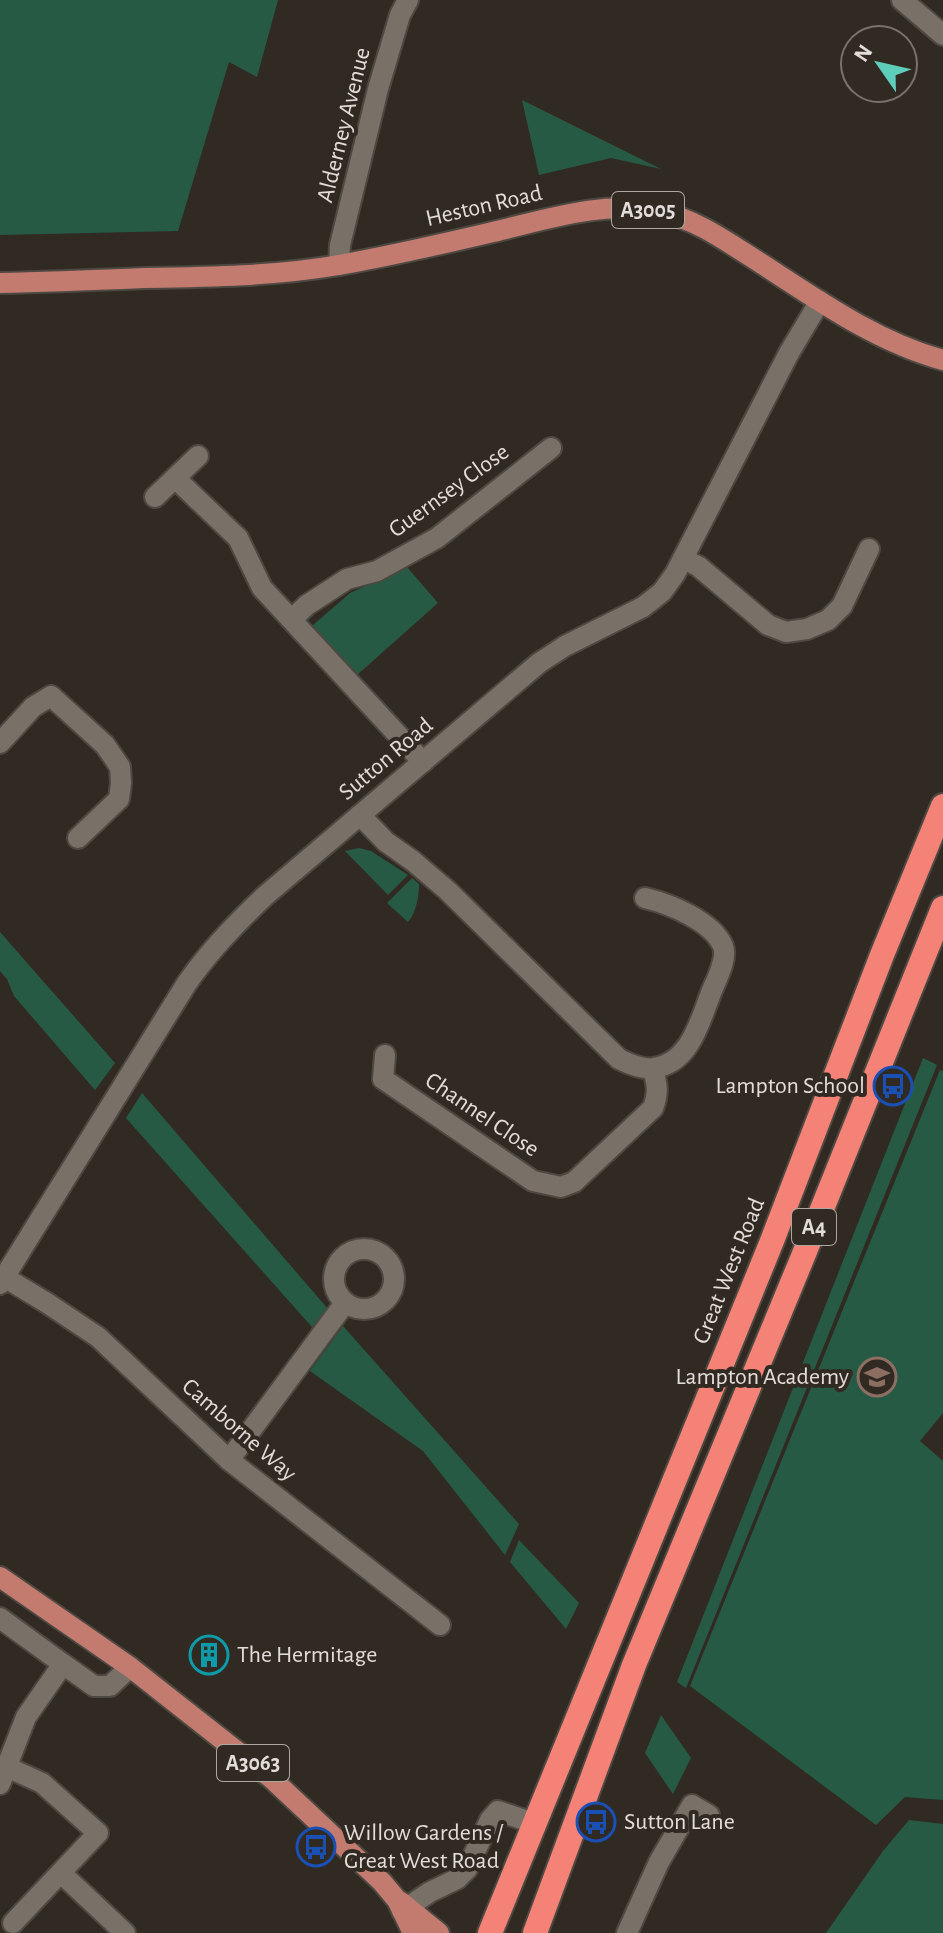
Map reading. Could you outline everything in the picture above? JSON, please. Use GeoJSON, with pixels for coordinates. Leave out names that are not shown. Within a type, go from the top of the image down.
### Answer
{"type":"FeatureCollection","features":[{"type":"Feature","properties":{"kind":"highway","name":"Great West Road"},"geometry":{"type":"LineString","coordinates":[[490,1933],[772,1241],[943,806]]}},
{"type":"Feature","properties":{"kind":"highway","name":"A4"},"geometry":{"type":"LineString","coordinates":[[535,1933],[634,1665],[943,908]]}},
{"type":"Feature","properties":{"kind":"main road","name":"Heston Road"},"geometry":{"type":"LineString","coordinates":[[0,283],[205,277],[311,269],[455,241],[565,214],[619,207],[639,208],[669,214],[711,232],[880,336],[943,360]]}},
{"type":"Feature","properties":{"kind":"main road","name":"A3063"},"geometry":{"type":"LineString","coordinates":[[0,1577],[130,1667],[271,1778],[369,1868],[402,1906],[439,1933]]}},
{"type":"Feature","properties":{"kind":"main road","name":"A3063"},"geometry":{"type":"LineString","coordinates":[[402,1906],[413,1933]]}},
{"type":"Feature","properties":{"kind":"street","name":"Alderney Avenue"},"geometry":{"type":"LineString","coordinates":[[339,265],[340,245],[378,89],[400,15],[408,0]]}},
{"type":"Feature","properties":{"kind":"street"},"geometry":{"type":"LineString","coordinates":[[902,0],[943,35]]}},
{"type":"Feature","properties":{"kind":"street","name":"Sutton Road"},"geometry":{"type":"LineString","coordinates":[[2,1281],[202,961],[235,924],[539,663],[565,646],[632,614],[653,600],[668,584],[789,353],[820,301]]}},
{"type":"Feature","properties":{"kind":"street","name":"Guernsey Close"},"geometry":{"type":"LineString","coordinates":[[292,619],[307,605],[347,579],[377,571],[437,538],[551,448]]}},
{"type":"Feature","properties":{"kind":"street"},"geometry":{"type":"LineString","coordinates":[[155,497],[198,456]]}},
{"type":"Feature","properties":{"kind":"street"},"geometry":{"type":"LineString","coordinates":[[175,478],[238,538],[262,588],[423,762]]}},
{"type":"Feature","properties":{"kind":"street"},"geometry":{"type":"LineString","coordinates":[[683,559],[698,566],[768,625],[786,632],[807,629],[828,620],[842,606],[869,549]]}},
{"type":"Feature","properties":{"kind":"street"},"geometry":{"type":"LineString","coordinates":[[0,743],[33,707],[51,696],[105,745],[120,767],[119,799],[78,838]]}},
{"type":"Feature","properties":{"kind":"street"},"geometry":{"type":"LineString","coordinates":[[360,815],[386,842],[448,891],[619,1059],[634,1066],[653,1069],[672,1062],[694,1038],[722,963],[724,948],[715,934],[696,919],[666,903],[645,898]]}},
{"type":"Feature","properties":{"kind":"street","name":"Channel Close"},"geometry":{"type":"LineString","coordinates":[[385,1055],[383,1079],[533,1181],[561,1187],[574,1182],[653,1108],[658,1088],[653,1069]]}},
{"type":"Feature","properties":{"kind":"street","name":"Camborne Way"},"geometry":{"type":"LineString","coordinates":[[2,1281],[47,1303],[98,1337],[229,1460],[440,1625]]}},
{"type":"Feature","properties":{"kind":"street"},"geometry":{"type":"LineString","coordinates":[[229,1460],[345,1303]]}},
{"type":"Feature","properties":{"kind":"street"},"geometry":{"type":"LineString","coordinates":[[0,1618],[94,1686],[110,1686],[130,1667]]}},
{"type":"Feature","properties":{"kind":"street"},"geometry":{"type":"LineString","coordinates":[[13,1923],[98,1833],[42,1783],[3,1776],[26,1717],[63,1664]]}},
{"type":"Feature","properties":{"kind":"street"},"geometry":{"type":"LineString","coordinates":[[627,1933],[659,1862],[692,1805],[709,1815]]}},
{"type":"Feature","properties":{"kind":"street"},"geometry":{"type":"LineString","coordinates":[[402,1906],[457,1879],[467,1869],[490,1820],[498,1811],[536,1824]]}},
{"type":"Feature","properties":{"kind":"street"},"geometry":{"type":"LineString","coordinates":[[61,1873],[125,1933]]}},
{"type":"Feature","properties":{"kind":"green space"},"geometry":{"type":"Polygon","coordinates":[[[0,0],[278,0],[257,77],[229,62],[178,231],[0,235],[0,0]]]}},
{"type":"Feature","properties":{"kind":"green space"},"geometry":{"type":"Polygon","coordinates":[[[522,100],[661,169],[611,158],[539,175],[522,100]]]}},
{"type":"Feature","properties":{"kind":"green space"},"geometry":{"type":"Polygon","coordinates":[[[407,567],[438,603],[357,675],[312,626],[350,593],[407,567]]]}},
{"type":"Feature","properties":{"kind":"green space"},"geometry":{"type":"Polygon","coordinates":[[[359,848],[371,851],[408,875],[388,895],[345,851],[359,848]]]}},
{"type":"Feature","properties":{"kind":"green space"},"geometry":{"type":"Polygon","coordinates":[[[412,878],[419,884],[415,909],[408,922],[387,903],[412,878]]]}},
{"type":"Feature","properties":{"kind":"green space"},"geometry":{"type":"Polygon","coordinates":[[[0,932],[115,1063],[95,1090],[14,996],[0,971],[0,932]]]}},
{"type":"Feature","properties":{"kind":"green space"},"geometry":{"type":"Polygon","coordinates":[[[923,1058],[937,1065],[686,1688],[677,1682],[923,1058]]]}},
{"type":"Feature","properties":{"kind":"green space","name":"Lampton Academy"},"geometry":{"type":"Polygon","coordinates":[[[940,1070],[943,1071],[943,1413],[920,1441],[943,1461],[943,1800],[905,1797],[876,1825],[690,1686],[940,1070]]]}},
{"type":"Feature","properties":{"kind":"green space"},"geometry":{"type":"Polygon","coordinates":[[[142,1093],[328,1309],[312,1327],[126,1118],[142,1093]]]}},
{"type":"Feature","properties":{"kind":"green space"},"geometry":{"type":"Polygon","coordinates":[[[343,1326],[519,1524],[505,1555],[423,1451],[310,1371],[343,1326]]]}},
{"type":"Feature","properties":{"kind":"green space"},"geometry":{"type":"Polygon","coordinates":[[[519,1540],[579,1603],[566,1629],[510,1562],[519,1540]]]}},
{"type":"Feature","properties":{"kind":"green space"},"geometry":{"type":"Polygon","coordinates":[[[661,1715],[691,1758],[673,1794],[645,1753],[661,1715]]]}},
{"type":"Feature","properties":{"kind":"green space"},"geometry":{"type":"Polygon","coordinates":[[[909,1820],[943,1824],[943,1933],[826,1933],[883,1851],[909,1820]]]}},
{"type":"Feature","properties":{"kind":"place","name":"Lampton School"},"geometry":{"type":"Point","coordinates":[893,1086]}},
{"type":"Feature","properties":{"kind":"place","name":"Lampton Academy"},"geometry":{"type":"Point","coordinates":[877,1377]}},
{"type":"Feature","properties":{"kind":"place","name":"The Hermitage"},"geometry":{"type":"Point","coordinates":[209,1655]}},
{"type":"Feature","properties":{"kind":"place","name":"Sutton Lane"},"geometry":{"type":"Point","coordinates":[596,1822]}},
{"type":"Feature","properties":{"kind":"place","name":"Willow Gardens / Great West Road"},"geometry":{"type":"Point","coordinates":[316,1847]}}]}
